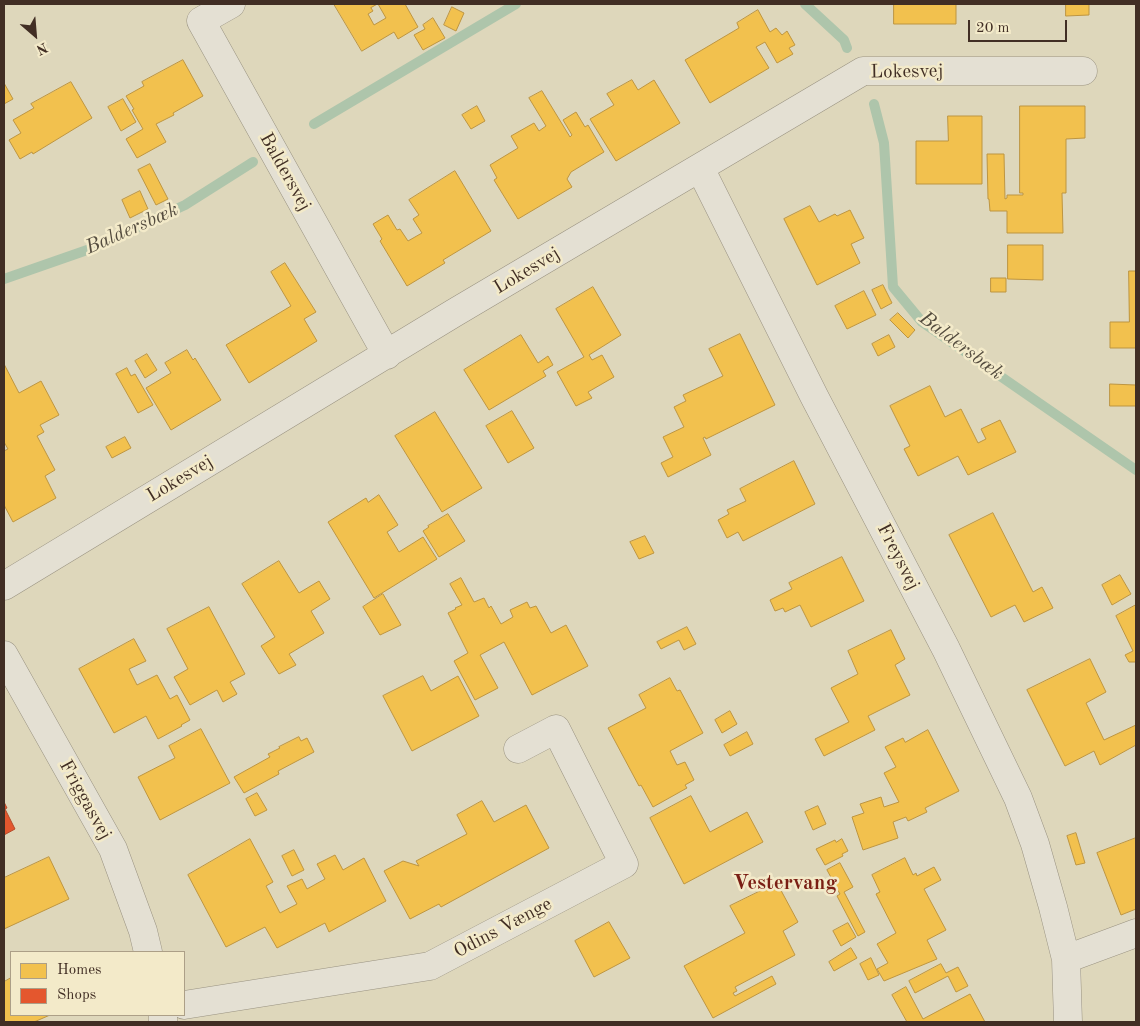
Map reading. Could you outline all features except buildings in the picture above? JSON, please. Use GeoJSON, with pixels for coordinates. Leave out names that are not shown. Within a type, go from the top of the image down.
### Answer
{"type":"FeatureCollection","features":[{"type":"Feature","properties":{"kind":"street","name":"Baldersvej"},"geometry":{"type":"LineString","coordinates":[[231,4],[201,21],[387,355]]}},
{"type":"Feature","properties":{"kind":"street","name":"Lokesvej"},"geometry":{"type":"LineString","coordinates":[[4,586],[863,71],[1083,70]]}},
{"type":"Feature","properties":{"kind":"street","name":"Freysvej"},"geometry":{"type":"LineString","coordinates":[[700,168],[814,396],[946,649],[1010,779],[1034,844],[1066,959],[1068,1022]]}},
{"type":"Feature","properties":{"kind":"street","name":"Friggasvej"},"geometry":{"type":"LineString","coordinates":[[4,655],[113,849],[143,931],[148,951]]}},
{"type":"Feature","properties":{"kind":"street","name":"Odins Vænge"},"geometry":{"type":"LineString","coordinates":[[185,1005],[430,966],[624,864],[556,729],[518,750]]}},
{"type":"Feature","properties":{"kind":"street"},"geometry":{"type":"LineString","coordinates":[[1066,959],[1136,933]]}},
{"type":"Feature","properties":{"kind":"waterway","name":"Baldersbæk"},"geometry":{"type":"LineString","coordinates":[[314,124],[516,4]]}},
{"type":"Feature","properties":{"kind":"waterway","name":"Baldersbæk"},"geometry":{"type":"LineString","coordinates":[[805,4],[844,40],[847,48]]}},
{"type":"Feature","properties":{"kind":"waterway","name":"Baldersbæk"},"geometry":{"type":"LineString","coordinates":[[874,104],[884,143],[893,287],[922,322],[1136,470]]}},
{"type":"Feature","properties":{"kind":"waterway","name":"Baldersbæk"},"geometry":{"type":"LineString","coordinates":[[4,279],[90,249],[185,205],[253,162]]}},
{"type":"Feature","properties":{"kind":"district","name":"Vestervang"},"geometry":{"type":"Point","coordinates":[785,883]}}]}
